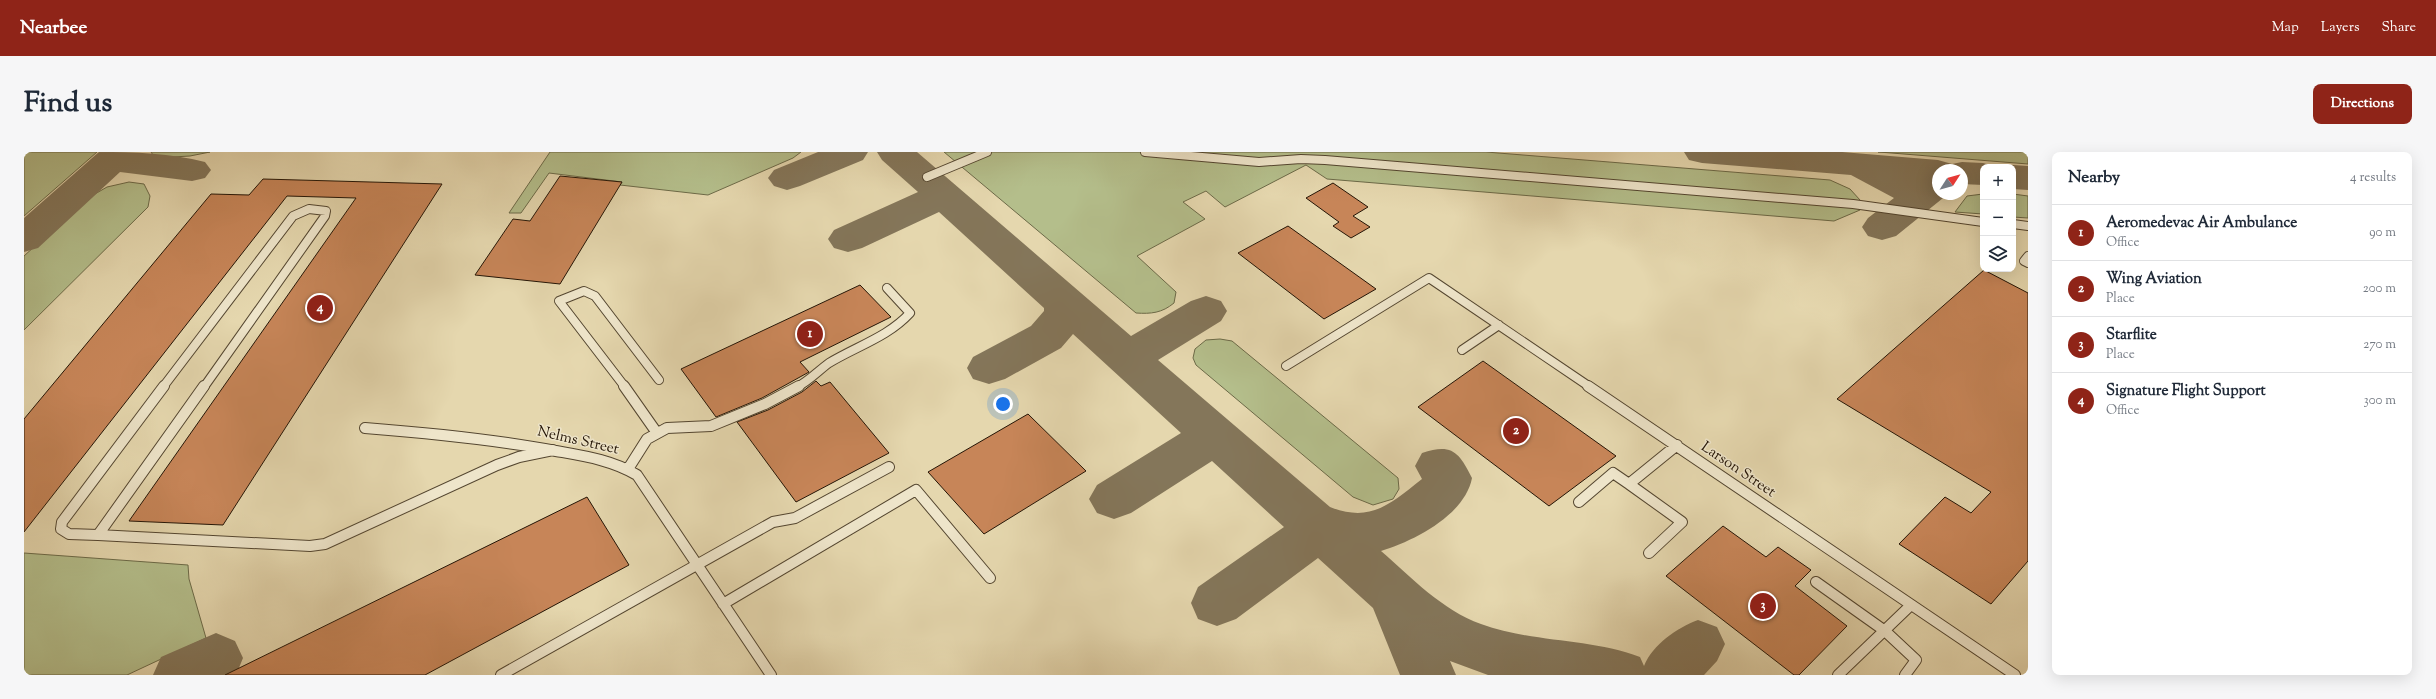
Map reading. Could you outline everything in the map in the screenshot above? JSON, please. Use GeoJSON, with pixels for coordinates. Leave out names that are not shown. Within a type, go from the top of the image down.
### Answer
{"type":"FeatureCollection","features":[{"type":"Feature","properties":{"kind":"lane"},"geometry":{"type":"LineString","coordinates":[[927,177],[987,152]]}},
{"type":"Feature","properties":{"kind":"lane"},"geometry":{"type":"LineString","coordinates":[[1145,152],[1259,162],[1301,159],[1326,160],[1845,203],[1980,222]]}},
{"type":"Feature","properties":{"kind":"lane"},"geometry":{"type":"LineString","coordinates":[[98,536],[323,219],[326,211],[308,209],[293,216],[62,522],[61,529],[66,533],[98,536],[310,546],[325,544],[497,465],[519,457],[553,450]]}},
{"type":"Feature","properties":{"kind":"lane"},"geometry":{"type":"LineString","coordinates":[[2016,224],[2028,226]]}},
{"type":"Feature","properties":{"kind":"lane"},"geometry":{"type":"LineString","coordinates":[[2028,256],[2024,261],[2028,263]]}},
{"type":"Feature","properties":{"kind":"lane","name":"Larson Street"},"geometry":{"type":"LineString","coordinates":[[1286,366],[1430,278],[2015,675]]}},
{"type":"Feature","properties":{"kind":"lane"},"geometry":{"type":"LineString","coordinates":[[628,469],[647,439],[667,428],[711,426],[765,404],[808,381],[828,364],[897,327],[910,312],[887,288]]}},
{"type":"Feature","properties":{"kind":"lane"},"geometry":{"type":"LineString","coordinates":[[658,433],[559,301],[584,291],[595,296],[659,380]]}},
{"type":"Feature","properties":{"kind":"lane"},"geometry":{"type":"LineString","coordinates":[[1462,350],[1499,325]]}},
{"type":"Feature","properties":{"kind":"lane","name":"Nelms Street"},"geometry":{"type":"LineString","coordinates":[[365,428],[498,440],[608,462],[628,469],[637,475],[770,675]]}},
{"type":"Feature","properties":{"kind":"lane"},"geometry":{"type":"LineString","coordinates":[[1629,484],[1677,445]]}},
{"type":"Feature","properties":{"kind":"lane"},"geometry":{"type":"LineString","coordinates":[[501,675],[773,522],[795,518],[889,467]]}},
{"type":"Feature","properties":{"kind":"lane"},"geometry":{"type":"LineString","coordinates":[[1579,502],[1613,473],[1682,522],[1649,553]]}},
{"type":"Feature","properties":{"kind":"lane"},"geometry":{"type":"LineString","coordinates":[[723,604],[916,490],[990,578]]}},
{"type":"Feature","properties":{"kind":"lane"},"geometry":{"type":"LineString","coordinates":[[1816,582],[1884,631],[1916,660],[1905,675]]}},
{"type":"Feature","properties":{"kind":"lane"},"geometry":{"type":"LineString","coordinates":[[1838,675],[1911,604]]}},
{"type":"Feature","properties":{"kind":"green space"},"geometry":{"type":"Polygon","coordinates":[[[24,152],[97,152],[24,216],[24,152]]]}},
{"type":"Feature","properties":{"kind":"green space"},"geometry":{"type":"Polygon","coordinates":[[[151,152],[210,152],[190,156],[155,158],[151,152]]]}},
{"type":"Feature","properties":{"kind":"green space"},"geometry":{"type":"Polygon","coordinates":[[[550,152],[801,152],[793,158],[708,195],[620,185],[622,182],[549,173],[521,213],[509,213],[550,152]]]}},
{"type":"Feature","properties":{"kind":"green space"},"geometry":{"type":"Polygon","coordinates":[[[944,152],[1486,152],[1830,180],[1850,189],[1860,200],[1860,210],[1834,221],[1327,179],[1306,165],[1225,207],[1206,191],[1183,202],[1205,219],[1137,256],[1176,292],[1174,303],[1165,309],[1156,312],[1136,313],[944,152]]]}},
{"type":"Feature","properties":{"kind":"green space"},"geometry":{"type":"Polygon","coordinates":[[[1879,152],[2028,152],[2028,164],[1879,152]]]}},
{"type":"Feature","properties":{"kind":"green space"},"geometry":{"type":"Polygon","coordinates":[[[129,182],[144,184],[150,196],[148,207],[24,330],[24,256],[88,198],[107,187],[129,182]]]}},
{"type":"Feature","properties":{"kind":"green space"},"geometry":{"type":"Polygon","coordinates":[[[1980,194],[1980,214],[1955,212],[1964,200],[1968,200],[1968,196],[1980,194]]]}},
{"type":"Feature","properties":{"kind":"green space"},"geometry":{"type":"Polygon","coordinates":[[[2016,194],[2028,196],[2028,218],[2016,217],[2016,194]]]}},
{"type":"Feature","properties":{"kind":"green space"},"geometry":{"type":"Polygon","coordinates":[[[1220,339],[1232,341],[1398,478],[1399,489],[1393,499],[1373,505],[1353,497],[1196,365],[1193,358],[1195,349],[1206,340],[1220,339]]]}},
{"type":"Feature","properties":{"kind":"green space"},"geometry":{"type":"Polygon","coordinates":[[[24,553],[188,565],[189,579],[206,638],[127,675],[24,675],[24,553]]]}},
{"type":"Feature","properties":{"kind":"building"},"geometry":{"type":"Polygon","coordinates":[[[560,176],[622,182],[560,284],[475,275],[513,219],[530,221],[560,176]]]}},
{"type":"Feature","properties":{"kind":"building"},"geometry":{"type":"Polygon","coordinates":[[[263,179],[442,184],[223,525],[129,521],[356,198],[287,196],[24,532],[24,419],[211,194],[249,195],[263,179]]]}},
{"type":"Feature","properties":{"kind":"building"},"geometry":{"type":"Polygon","coordinates":[[[1333,183],[1368,207],[1353,216],[1370,227],[1351,238],[1333,226],[1339,222],[1306,198],[1333,183]]]}},
{"type":"Feature","properties":{"kind":"building"},"geometry":{"type":"Polygon","coordinates":[[[1288,226],[1376,289],[1324,319],[1238,253],[1288,226]]]}},
{"type":"Feature","properties":{"kind":"building"},"geometry":{"type":"Polygon","coordinates":[[[1982,272],[1988,272],[2028,293],[2028,561],[1991,604],[1899,544],[1945,497],[1971,513],[1991,492],[1837,399],[1982,272]]]}},
{"type":"Feature","properties":{"kind":"building"},"geometry":{"type":"Polygon","coordinates":[[[860,285],[891,317],[800,362],[809,372],[762,398],[716,417],[681,369],[860,285]]]}},
{"type":"Feature","properties":{"kind":"building"},"geometry":{"type":"Polygon","coordinates":[[[1483,361],[1616,456],[1549,506],[1418,407],[1483,361]]]}},
{"type":"Feature","properties":{"kind":"building"},"geometry":{"type":"Polygon","coordinates":[[[816,381],[821,386],[830,382],[889,453],[796,502],[737,422],[768,410],[802,392],[816,381]]]}},
{"type":"Feature","properties":{"kind":"building"},"geometry":{"type":"Polygon","coordinates":[[[1028,414],[1086,471],[984,534],[928,472],[1028,414]]]}},
{"type":"Feature","properties":{"kind":"building"},"geometry":{"type":"Polygon","coordinates":[[[587,497],[629,565],[425,675],[225,675],[587,497]]]}},
{"type":"Feature","properties":{"kind":"building"},"geometry":{"type":"Polygon","coordinates":[[[1723,526],[1766,557],[1778,547],[1811,570],[1795,586],[1847,626],[1799,675],[1794,675],[1666,576],[1723,526]]]}},
{"type":"Feature","properties":{"kind":"taxiway"},"geometry":{"type":"LineString","coordinates":[[112,160],[121,152]]}},
{"type":"Feature","properties":{"kind":"taxiway"},"geometry":{"type":"LineString","coordinates":[[787,178],[850,152]]}},
{"type":"Feature","properties":{"kind":"taxiway"},"geometry":{"type":"LineString","coordinates":[[895,152],[944,195]]}},
{"type":"Feature","properties":{"kind":"taxiway"},"geometry":{"type":"LineString","coordinates":[[1702,152],[1932,171]]}},
{"type":"Feature","properties":{"kind":"taxiway"},"geometry":{"type":"LineString","coordinates":[[24,239],[112,160]]}},
{"type":"Feature","properties":{"kind":"taxiway"},"geometry":{"type":"LineString","coordinates":[[112,160],[192,170]]}},
{"type":"Feature","properties":{"kind":"taxiway"},"geometry":{"type":"LineString","coordinates":[[1864,167],[1911,192],[1915,196],[1912,203]]}},
{"type":"Feature","properties":{"kind":"taxiway"},"geometry":{"type":"LineString","coordinates":[[1968,173],[1980,174]]}},
{"type":"Feature","properties":{"kind":"taxiway"},"geometry":{"type":"LineString","coordinates":[[2016,177],[2028,178]]}},
{"type":"Feature","properties":{"kind":"taxiway"},"geometry":{"type":"LineString","coordinates":[[1882,227],[1932,188]]}},
{"type":"Feature","properties":{"kind":"taxiway"},"geometry":{"type":"LineString","coordinates":[[848,239],[944,195]]}},
{"type":"Feature","properties":{"kind":"taxiway"},"geometry":{"type":"LineString","coordinates":[[944,195],[1127,358]]}},
{"type":"Feature","properties":{"kind":"taxiway"},"geometry":{"type":"LineString","coordinates":[[989,368],[1046,337],[1066,315],[1065,305],[1059,298]]}},
{"type":"Feature","properties":{"kind":"taxiway"},"geometry":{"type":"LineString","coordinates":[[1127,358],[1206,311]]}},
{"type":"Feature","properties":{"kind":"taxiway"},"geometry":{"type":"LineString","coordinates":[[1127,358],[1215,435]]}},
{"type":"Feature","properties":{"kind":"taxiway"},"geometry":{"type":"LineString","coordinates":[[1114,499],[1215,435]]}},
{"type":"Feature","properties":{"kind":"taxiway"},"geometry":{"type":"LineString","coordinates":[[1215,435],[1422,619],[1444,633],[1468,644],[1517,658],[1620,675]]}},
{"type":"Feature","properties":{"kind":"taxiway"},"geometry":{"type":"LineString","coordinates":[[1314,522],[1333,531],[1351,535],[1368,534],[1385,529],[1416,511],[1446,487],[1448,478],[1439,466]]}},
{"type":"Feature","properties":{"kind":"taxiway"},"geometry":{"type":"LineString","coordinates":[[1217,603],[1320,529]]}},
{"type":"Feature","properties":{"kind":"taxiway"},"geometry":{"type":"LineString","coordinates":[[1395,597],[1428,675]]}},
{"type":"Feature","properties":{"kind":"taxiway"},"geometry":{"type":"LineString","coordinates":[[1667,675],[1698,644]]}},
{"type":"Feature","properties":{"kind":"taxiway"},"geometry":{"type":"LineString","coordinates":[[181,675],[216,658]]}},
{"type":"Feature","properties":{"kind":"place","name":"Signature Flight Support"},"geometry":{"type":"Point","coordinates":[320,308]}},
{"type":"Feature","properties":{"kind":"place","name":"Aeromedevac Air Ambulance"},"geometry":{"type":"Point","coordinates":[810,334]}},
{"type":"Feature","properties":{"kind":"place","name":"Wing Aviation"},"geometry":{"type":"Point","coordinates":[1516,431]}},
{"type":"Feature","properties":{"kind":"place","name":"Starflite"},"geometry":{"type":"Point","coordinates":[1763,606]}}]}
